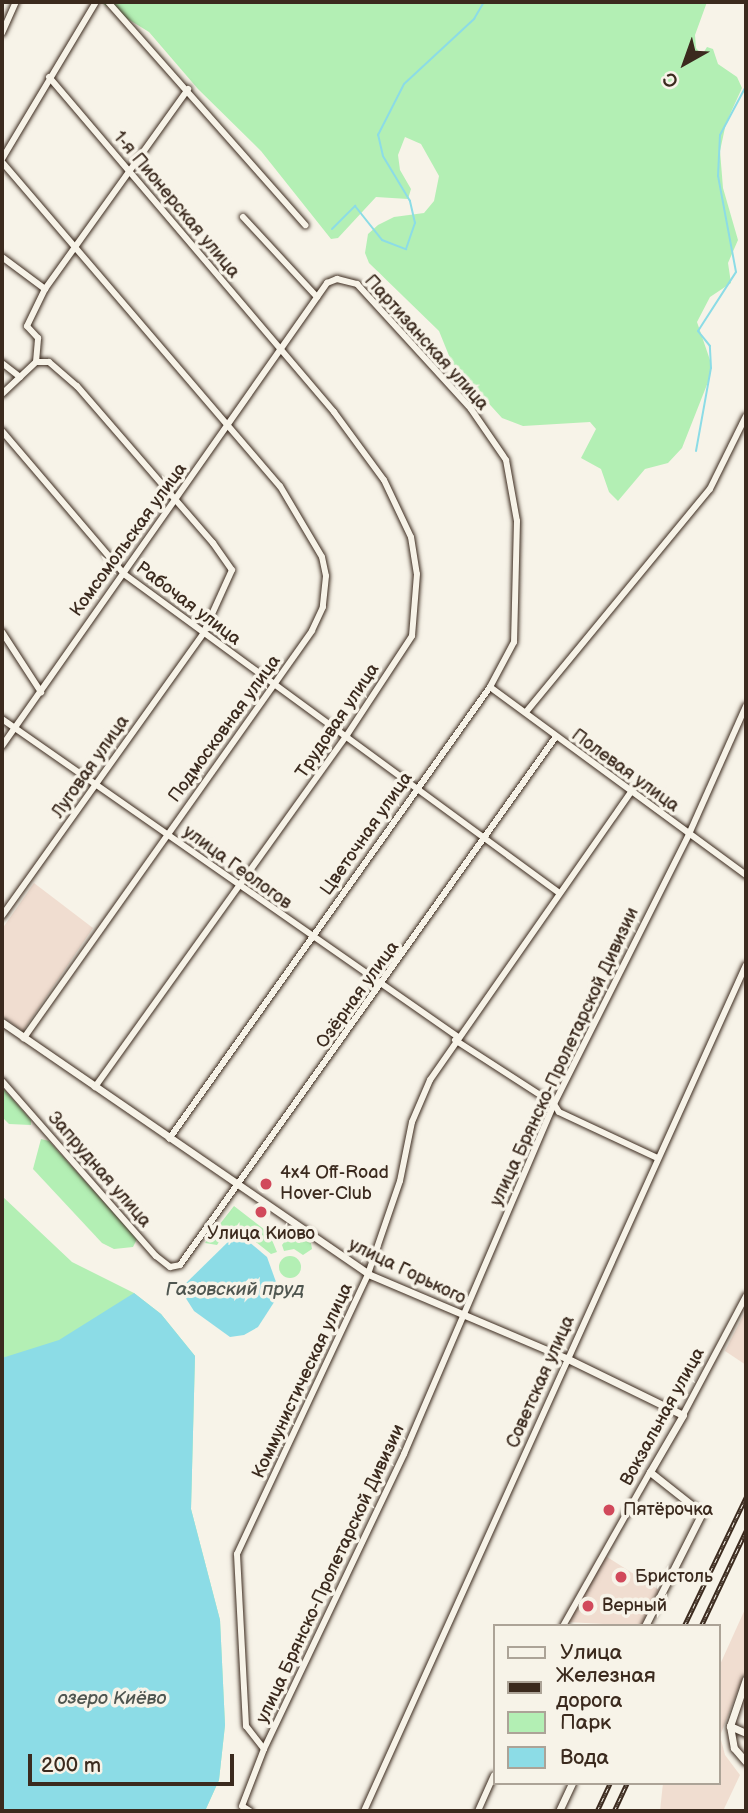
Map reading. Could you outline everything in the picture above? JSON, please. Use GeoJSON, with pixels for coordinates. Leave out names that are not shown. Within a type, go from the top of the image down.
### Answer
{"type":"FeatureCollection","features":[{"type":"Feature","properties":{"kind":"street"},"geometry":{"type":"LineString","coordinates":[[2,33],[16,2]]}},
{"type":"Feature","properties":{"kind":"street"},"geometry":{"type":"LineString","coordinates":[[96,2],[49,77],[2,161],[230,424]]}},
{"type":"Feature","properties":{"kind":"street"},"geometry":{"type":"LineString","coordinates":[[108,2],[188,89],[305,225]]}},
{"type":"Feature","properties":{"kind":"street","name":"1-я Пионерская улица"},"geometry":{"type":"LineString","coordinates":[[49,77],[281,351]]}},
{"type":"Feature","properties":{"kind":"street"},"geometry":{"type":"LineString","coordinates":[[2,394],[36,362],[38,338],[27,326],[45,289],[188,89]]}},
{"type":"Feature","properties":{"kind":"street"},"geometry":{"type":"LineString","coordinates":[[243,217],[317,297]]}},
{"type":"Feature","properties":{"kind":"street"},"geometry":{"type":"LineString","coordinates":[[2,257],[45,289]]}},
{"type":"Feature","properties":{"kind":"street","name":"Партизанская улица"},"geometry":{"type":"LineString","coordinates":[[281,351],[332,279],[357,284],[471,409],[506,460],[517,521]]}},
{"type":"Feature","properties":{"kind":"street","name":"Комсомольская улица"},"geometry":{"type":"LineString","coordinates":[[2,746],[281,351]]}},
{"type":"Feature","properties":{"kind":"street","name":"Трудовая улица"},"geometry":{"type":"LineString","coordinates":[[95,1087],[347,735],[412,636],[416,574],[411,537],[384,480],[281,351]]}},
{"type":"Feature","properties":{"kind":"street"},"geometry":{"type":"LineString","coordinates":[[36,362],[49,362],[77,386],[174,502]]}},
{"type":"Feature","properties":{"kind":"street"},"geometry":{"type":"LineString","coordinates":[[2,363],[20,377]]}},
{"type":"Feature","properties":{"kind":"street"},"geometry":{"type":"LineString","coordinates":[[526,712],[710,489],[746,416]]}},
{"type":"Feature","properties":{"kind":"street","name":"Подмосковная улица"},"geometry":{"type":"LineString","coordinates":[[24,1038],[317,619],[326,576],[322,557],[280,486],[230,424]]}},
{"type":"Feature","properties":{"kind":"street","name":"Рабочая улица"},"geometry":{"type":"LineString","coordinates":[[2,430],[124,574],[558,892]]}},
{"type":"Feature","properties":{"kind":"street","name":"Луговая улица"},"geometry":{"type":"LineString","coordinates":[[2,916],[203,634],[232,570],[213,543],[174,502]]}},
{"type":"Feature","properties":{"kind":"street","name":"Цветочная улица"},"geometry":{"type":"LineString","coordinates":[[169,1139],[490,687],[514,642],[517,521]]}},
{"type":"Feature","properties":{"kind":"street"},"geometry":{"type":"LineString","coordinates":[[2,632],[41,692]]}},
{"type":"Feature","properties":{"kind":"street","name":"Полевая улица"},"geometry":{"type":"LineString","coordinates":[[490,687],[526,712],[555,738],[746,875]]}},
{"type":"Feature","properties":{"kind":"street","name":"улица Брянско-Пролетарской Дивизии"},"geometry":{"type":"LineString","coordinates":[[250,1811],[242,1806],[264,1749],[404,1454],[554,1104],[689,834],[746,706]]}},
{"type":"Feature","properties":{"kind":"street","name":"улица Геологов"},"geometry":{"type":"LineString","coordinates":[[2,719],[310,938],[554,1104],[559,1112],[657,1158]]}},
{"type":"Feature","properties":{"kind":"street","name":"Озёрная улица"},"geometry":{"type":"LineString","coordinates":[[180,1265],[487,839],[555,738]]}},
{"type":"Feature","properties":{"kind":"street","name":"Коммунистическая улица"},"geometry":{"type":"LineString","coordinates":[[264,1749],[246,1726],[237,1553],[368,1274],[400,1181],[421,1097],[457,1038],[630,793]]}},
{"type":"Feature","properties":{"kind":"street","name":"Советская улица"},"geometry":{"type":"LineString","coordinates":[[364,1811],[746,965]]}},
{"type":"Feature","properties":{"kind":"street","name":"улица Горького"},"geometry":{"type":"LineString","coordinates":[[2,1022],[368,1274],[566,1359],[683,1415]]}},
{"type":"Feature","properties":{"kind":"street","name":"Запрудная улица"},"geometry":{"type":"LineString","coordinates":[[2,1081],[156,1256],[170,1267],[180,1265]]}},
{"type":"Feature","properties":{"kind":"street","name":"Вокзальная улица"},"geometry":{"type":"LineString","coordinates":[[564,1624],[683,1415],[746,1296]]}},
{"type":"Feature","properties":{"kind":"street"},"geometry":{"type":"LineString","coordinates":[[646,1624],[702,1513],[650,1472]]}},
{"type":"Feature","properties":{"kind":"street"},"geometry":{"type":"LineString","coordinates":[[746,1679],[730,1726],[734,1748],[746,1762]]}},
{"type":"Feature","properties":{"kind":"street"},"geometry":{"type":"LineString","coordinates":[[730,1726],[746,1733]]}},
{"type":"Feature","properties":{"kind":"street"},"geometry":{"type":"LineString","coordinates":[[478,1811],[492,1780]]}},
{"type":"Feature","properties":{"kind":"street"},"geometry":{"type":"LineString","coordinates":[[559,1811],[571,1785]]}},
{"type":"Feature","properties":{"kind":"shaded area"},"geometry":{"type":"Polygon","coordinates":[[[34,883],[93,928],[23,1031],[2,1016],[2,929],[34,883]]]}},
{"type":"Feature","properties":{"kind":"shaded area"},"geometry":{"type":"Polygon","coordinates":[[[746,1310],[746,1365],[725,1351],[746,1310]]]}},
{"type":"Feature","properties":{"kind":"shaded area"},"geometry":{"type":"Polygon","coordinates":[[[604,1555],[659,1590],[642,1624],[567,1622],[604,1555]]]}},
{"type":"Feature","properties":{"kind":"shaded area"},"geometry":{"type":"Polygon","coordinates":[[[746,1607],[746,1669],[720,1736],[720,1665],[746,1607]]]}},
{"type":"Feature","properties":{"kind":"shaded area"},"geometry":{"type":"Polygon","coordinates":[[[720,1736],[725,1755],[740,1775],[723,1811],[660,1811],[663,1785],[720,1785],[720,1736]]]}},
{"type":"Feature","properties":{"kind":"green space"},"geometry":{"type":"Polygon","coordinates":[[[100,2],[707,2],[695,35],[696,48],[702,55],[707,47],[713,49],[718,64],[737,77],[742,88],[726,123],[720,151],[723,188],[738,240],[728,263],[731,283],[710,297],[697,322],[711,363],[710,377],[682,448],[668,463],[645,469],[618,501],[609,492],[601,469],[581,458],[596,429],[590,422],[523,426],[502,418],[452,363],[439,331],[369,263],[365,253],[368,234],[378,225],[394,217],[424,213],[434,201],[439,176],[421,144],[405,137],[398,155],[400,170],[411,189],[408,199],[376,197],[338,238],[331,239],[261,151],[198,89],[149,32],[100,2]]]}},
{"type":"Feature","properties":{"kind":"green space"},"geometry":{"type":"Polygon","coordinates":[[[2,1087],[31,1120],[31,1125],[9,1124],[2,1117],[2,1087]]]}},
{"type":"Feature","properties":{"kind":"green space"},"geometry":{"type":"Polygon","coordinates":[[[41,1139],[49,1141],[137,1239],[133,1247],[114,1249],[102,1243],[33,1169],[41,1139]]]}},
{"type":"Feature","properties":{"kind":"green space","name":"озеро Киёво"},"geometry":{"type":"Polygon","coordinates":[[[2,1196],[72,1262],[134,1293],[161,1314],[195,1356],[191,1509],[220,1620],[225,1725],[219,1780],[205,1811],[2,1457],[2,1196]]]}},
{"type":"Feature","properties":{"kind":"green space"},"geometry":{"type":"Polygon","coordinates":[[[234,1206],[269,1233],[277,1252],[271,1254],[238,1228],[225,1233],[217,1245],[205,1243],[234,1206]]]}},
{"type":"Feature","properties":{"kind":"green space"},"geometry":{"type":"Polygon","coordinates":[[[292,1232],[311,1243],[312,1249],[303,1255],[294,1249],[284,1251],[282,1245],[292,1232]]]}},
{"type":"Feature","properties":{"kind":"green space"},"geometry":{"type":"Polygon","coordinates":[[[290,1256],[298,1259],[301,1267],[298,1275],[290,1278],[282,1275],[279,1267],[282,1259],[290,1256]]]}},
{"type":"Feature","properties":{"kind":"water","name":"Газовский пруд"},"geometry":{"type":"Polygon","coordinates":[[[242,1236],[267,1257],[280,1293],[258,1327],[244,1335],[230,1337],[194,1311],[180,1289],[232,1238],[242,1236]]]}},
{"type":"Feature","properties":{"kind":"water","name":"озеро Киёво"},"geometry":{"type":"Polygon","coordinates":[[[134,1293],[161,1314],[195,1356],[191,1509],[220,1620],[225,1725],[219,1780],[205,1811],[2,1811],[2,1358],[59,1340],[134,1293]]]}},
{"type":"Feature","properties":{"kind":"waterway"},"geometry":{"type":"LineString","coordinates":[[332,229],[355,206],[382,240],[406,249],[415,223],[410,201],[383,156],[378,135],[404,84],[474,19],[484,2]]}},
{"type":"Feature","properties":{"kind":"waterway"},"geometry":{"type":"LineString","coordinates":[[696,451],[711,368],[710,346],[698,331],[736,272],[718,176],[720,135],[746,86]]}},
{"type":"Feature","properties":{"kind":"railway"},"geometry":{"type":"LineString","coordinates":[[685,1624],[746,1497]]}},
{"type":"Feature","properties":{"kind":"railway"},"geometry":{"type":"LineString","coordinates":[[702,1624],[746,1531]]}},
{"type":"Feature","properties":{"kind":"railway"},"geometry":{"type":"LineString","coordinates":[[597,1811],[609,1785]]}},
{"type":"Feature","properties":{"kind":"railway"},"geometry":{"type":"LineString","coordinates":[[614,1811],[626,1785]]}},
{"type":"Feature","properties":{"kind":"place","name":"4x4 Off-Road Hover-Club"},"geometry":{"type":"Point","coordinates":[266,1184]}},
{"type":"Feature","properties":{"kind":"place","name":"Улица Киово"},"geometry":{"type":"Point","coordinates":[261,1212]}},
{"type":"Feature","properties":{"kind":"place","name":"Пятёрочка"},"geometry":{"type":"Point","coordinates":[609,1510]}},
{"type":"Feature","properties":{"kind":"place","name":"Бристоль"},"geometry":{"type":"Point","coordinates":[621,1577]}},
{"type":"Feature","properties":{"kind":"place","name":"Верный"},"geometry":{"type":"Point","coordinates":[588,1606]}}]}
